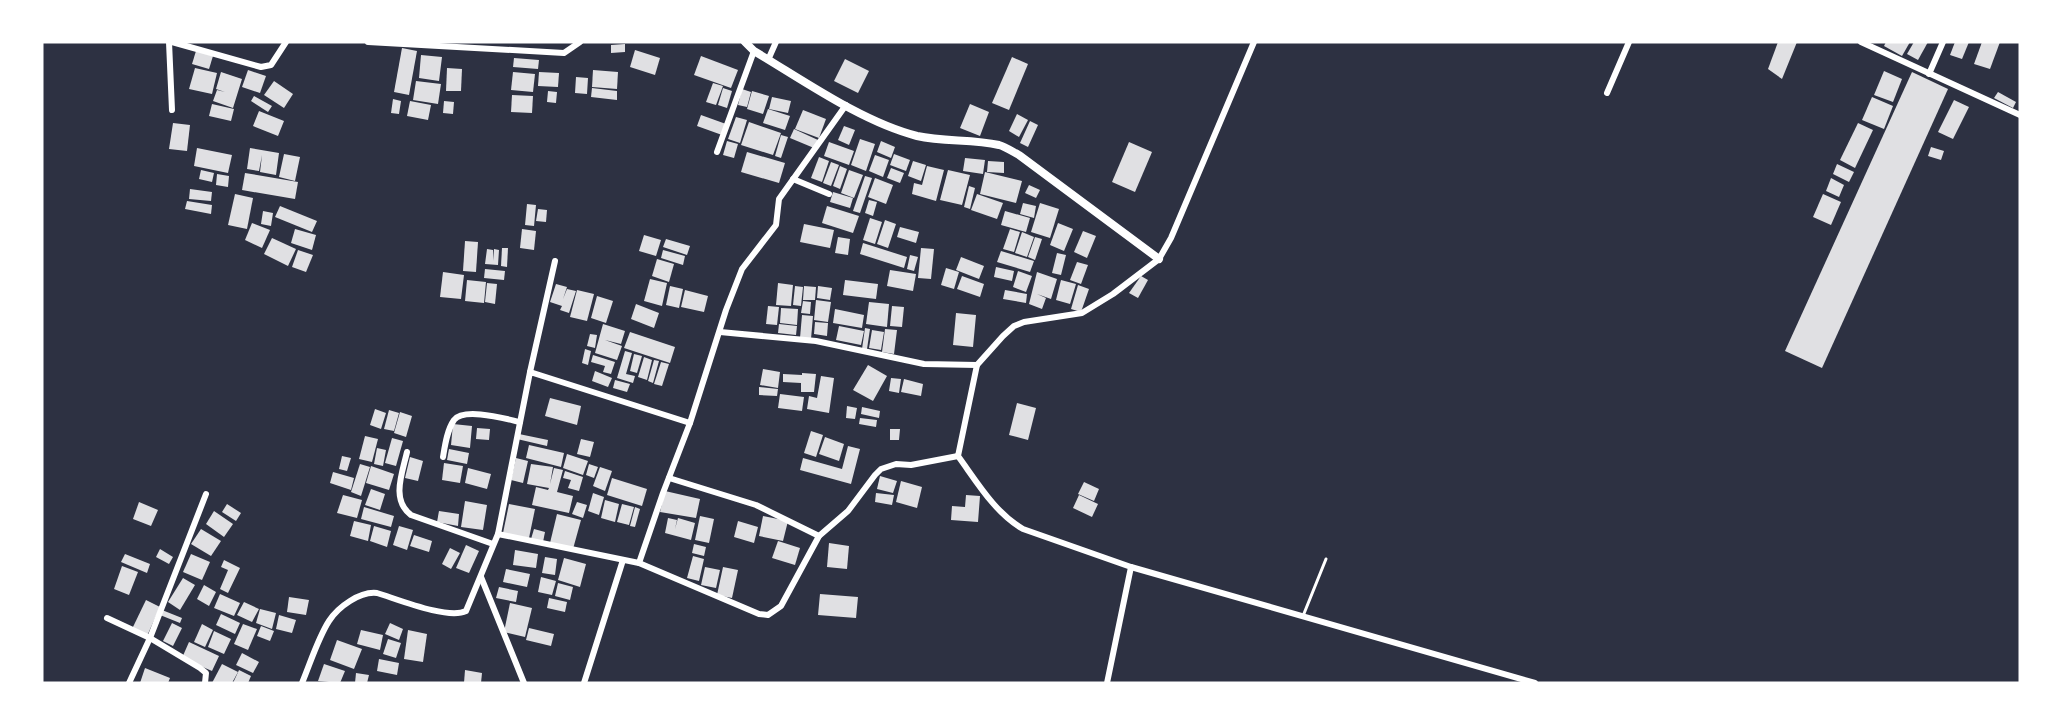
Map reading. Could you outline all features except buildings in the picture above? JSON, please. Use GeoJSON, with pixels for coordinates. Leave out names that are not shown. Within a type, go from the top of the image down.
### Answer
{"type":"FeatureCollection","features":[{"type":"Feature","properties":{"kind":"street"},"geometry":{"type":"LineString","coordinates":[[172,110],[170,42],[261,67],[271,65],[286,42]]}},
{"type":"Feature","properties":{"kind":"street"},"geometry":{"type":"LineString","coordinates":[[368,42],[564,52],[577,46],[580,42]]}},
{"type":"Feature","properties":{"kind":"street"},"geometry":{"type":"LineString","coordinates":[[745,42],[768,60],[846,105],[892,127],[917,135],[1000,146],[1010,150],[1159,259]]}},
{"type":"Feature","properties":{"kind":"street"},"geometry":{"type":"LineString","coordinates":[[768,60],[776,42]]}},
{"type":"Feature","properties":{"kind":"street"},"geometry":{"type":"LineString","coordinates":[[1254,42],[1171,238],[1159,259],[1113,294],[1082,313],[1024,322],[1014,326],[977,365],[958,456],[995,506],[1023,529],[1131,567],[1535,683]]}},
{"type":"Feature","properties":{"kind":"street"},"geometry":{"type":"LineString","coordinates":[[1607,93],[1629,42]]}},
{"type":"Feature","properties":{"kind":"street"},"geometry":{"type":"LineString","coordinates":[[1861,42],[2020,115]]}},
{"type":"Feature","properties":{"kind":"street"},"geometry":{"type":"LineString","coordinates":[[1929,74],[1943,42]]}},
{"type":"Feature","properties":{"kind":"street"},"geometry":{"type":"LineString","coordinates":[[717,152],[754,51]]}},
{"type":"Feature","properties":{"kind":"street"},"geometry":{"type":"LineString","coordinates":[[639,563],[690,423],[726,310],[742,269],[776,225],[779,199],[846,105]]}},
{"type":"Feature","properties":{"kind":"street"},"geometry":{"type":"LineString","coordinates":[[793,179],[829,194]]}},
{"type":"Feature","properties":{"kind":"street"},"geometry":{"type":"LineString","coordinates":[[302,683],[329,621],[339,610],[369,592],[448,614],[466,612],[498,534],[555,261]]}},
{"type":"Feature","properties":{"kind":"street"},"geometry":{"type":"LineString","coordinates":[[720,332],[816,341],[924,364],[977,365]]}},
{"type":"Feature","properties":{"kind":"street"},"geometry":{"type":"LineString","coordinates":[[530,372],[690,423]]}},
{"type":"Feature","properties":{"kind":"street"},"geometry":{"type":"LineString","coordinates":[[443,457],[446,440],[454,421],[459,416],[482,415],[520,422]]}},
{"type":"Feature","properties":{"kind":"street"},"geometry":{"type":"LineString","coordinates":[[407,452],[399,491],[400,502],[405,510],[411,515],[493,544]]}},
{"type":"Feature","properties":{"kind":"street"},"geometry":{"type":"LineString","coordinates":[[498,534],[639,563],[759,614],[768,615],[781,606],[819,536],[848,511],[868,482],[881,470],[896,464],[911,465],[958,456]]}},
{"type":"Feature","properties":{"kind":"street"},"geometry":{"type":"LineString","coordinates":[[669,478],[756,505],[819,536]]}},
{"type":"Feature","properties":{"kind":"street"},"geometry":{"type":"LineString","coordinates":[[129,683],[150,638],[206,494]]}},
{"type":"Feature","properties":{"kind":"street"},"geometry":{"type":"LineString","coordinates":[[584,683],[623,560]]}},
{"type":"Feature","properties":{"kind":"street"},"geometry":{"type":"LineString","coordinates":[[1107,683],[1131,567]]}},
{"type":"Feature","properties":{"kind":"street"},"geometry":{"type":"LineString","coordinates":[[481,577],[524,683]]}},
{"type":"Feature","properties":{"kind":"street"},"geometry":{"type":"LineString","coordinates":[[107,618],[150,638],[204,670],[207,677],[205,683]]}},
{"type":"Feature","properties":{"kind":"lane"},"geometry":{"type":"LineString","coordinates":[[1303,616],[1326,559]]}}]}
